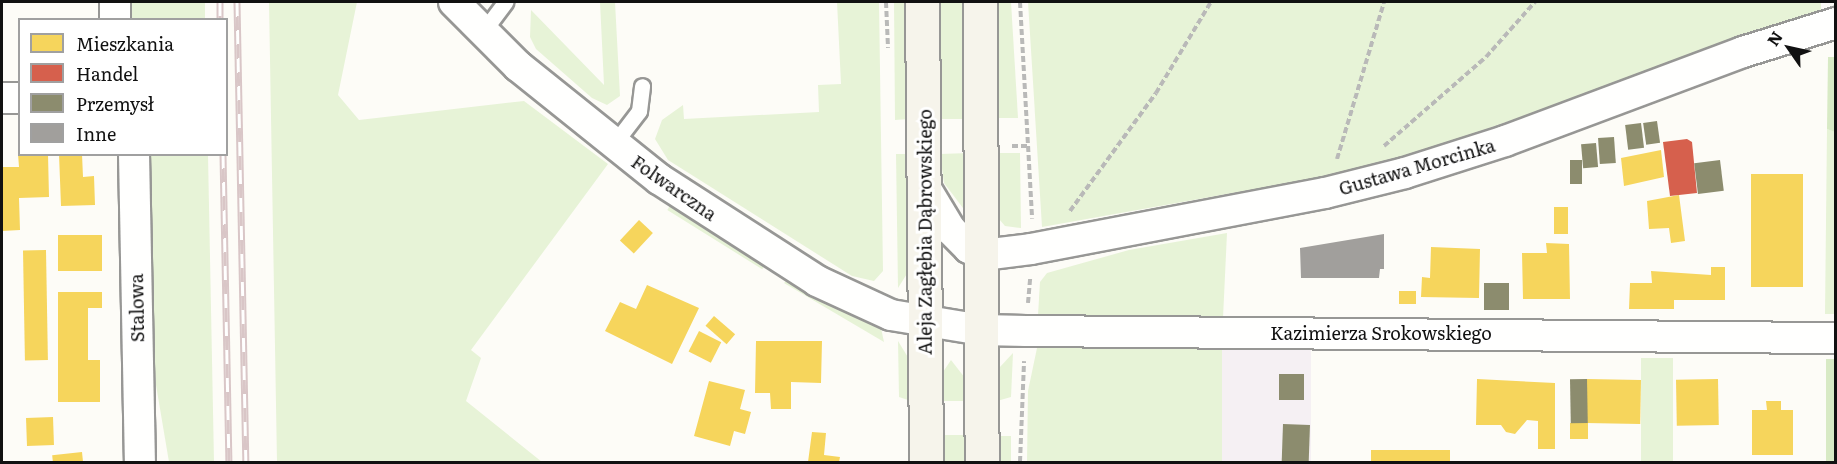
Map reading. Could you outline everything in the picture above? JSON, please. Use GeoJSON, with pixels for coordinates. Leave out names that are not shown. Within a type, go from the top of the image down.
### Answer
{"type":"FeatureCollection","features":[{"type":"Feature","properties":{"kind":"street"},"geometry":{"type":"LineString","coordinates":[[115,2],[115,18]]}},
{"type":"Feature","properties":{"kind":"street","name":"Folwarczna"},"geometry":{"type":"LineString","coordinates":[[454,2],[482,33],[613,145],[701,209],[817,281],[873,309],[926,323]]}},
{"type":"Feature","properties":{"kind":"street","name":"Aleja Zagłębia Dąbrowskiego"},"geometry":{"type":"LineString","coordinates":[[922,2],[926,189],[926,462]]}},
{"type":"Feature","properties":{"kind":"street"},"geometry":{"type":"LineString","coordinates":[[980,2],[983,255],[982,462]]}},
{"type":"Feature","properties":{"kind":"street","name":"Gustawa Morcinka"},"geometry":{"type":"LineString","coordinates":[[983,255],[1039,237],[1325,193],[1452,159],[1743,52],[1836,23]]}},
{"type":"Feature","properties":{"kind":"street"},"geometry":{"type":"LineString","coordinates":[[2,98],[18,98]]}},
{"type":"Feature","properties":{"kind":"street","name":"Stalowa"},"geometry":{"type":"LineString","coordinates":[[134,156],[140,462]]}},
{"type":"Feature","properties":{"kind":"street"},"geometry":{"type":"LineString","coordinates":[[926,189],[950,229],[969,248],[983,255]]}},
{"type":"Feature","properties":{"kind":"street","name":"Kazimierza Srokowskiego"},"geometry":{"type":"LineString","coordinates":[[926,323],[982,330],[1836,338]]}},
{"type":"Feature","properties":{"kind":"lane"},"geometry":{"type":"LineString","coordinates":[[482,33],[505,2]]}},
{"type":"Feature","properties":{"kind":"lane"},"geometry":{"type":"LineString","coordinates":[[613,145],[639,111],[642,86]]}},
{"type":"Feature","properties":{"kind":"path"},"geometry":{"type":"LineString","coordinates":[[1020,2],[1039,237]]}},
{"type":"Feature","properties":{"kind":"path"},"geometry":{"type":"LineString","coordinates":[[1039,237],[1156,93],[1211,2]]}},
{"type":"Feature","properties":{"kind":"path"},"geometry":{"type":"LineString","coordinates":[[1325,193],[1384,2]]}},
{"type":"Feature","properties":{"kind":"path"},"geometry":{"type":"LineString","coordinates":[[1378,151],[1486,57],[1535,2]]}},
{"type":"Feature","properties":{"kind":"path"},"geometry":{"type":"LineString","coordinates":[[1028,314],[1030,275]]}},
{"type":"Feature","properties":{"kind":"path"},"geometry":{"type":"LineString","coordinates":[[1020,462],[1025,350]]}},
{"type":"Feature","properties":{"kind":"shaded area"},"geometry":{"type":"Polygon","coordinates":[[[1222,348],[1311,348],[1311,462],[1222,462],[1222,348]]]}},
{"type":"Feature","properties":{"kind":"green space"},"geometry":{"type":"Polygon","coordinates":[[[120,2],[205,2],[205,18],[120,18],[120,2]]]}},
{"type":"Feature","properties":{"kind":"green space"},"geometry":{"type":"Polygon","coordinates":[[[269,2],[357,2],[338,95],[359,120],[524,101],[608,164],[471,350],[481,358],[466,401],[542,462],[277,462],[269,2]]]}},
{"type":"Feature","properties":{"kind":"green space"},"geometry":{"type":"Polygon","coordinates":[[[600,2],[615,2],[620,96],[607,105],[592,98],[536,49],[530,37],[531,10],[604,85],[600,2]]]}},
{"type":"Feature","properties":{"kind":"green space"},"geometry":{"type":"Polygon","coordinates":[[[837,2],[879,2],[883,271],[874,281],[852,276],[668,160],[655,139],[662,120],[683,105],[684,119],[819,112],[818,85],[841,84],[837,2]]]}},
{"type":"Feature","properties":{"kind":"green space"},"geometry":{"type":"Polygon","coordinates":[[[894,2],[906,2],[909,119],[895,120],[894,2]]]}},
{"type":"Feature","properties":{"kind":"green space"},"geometry":{"type":"Polygon","coordinates":[[[935,2],[965,2],[965,119],[935,119],[935,2]]]}},
{"type":"Feature","properties":{"kind":"green space"},"geometry":{"type":"Polygon","coordinates":[[[995,2],[1011,2],[1018,118],[998,118],[995,2]]]}},
{"type":"Feature","properties":{"kind":"green space"},"geometry":{"type":"Polygon","coordinates":[[[1028,2],[1821,2],[1821,10],[1425,151],[1323,177],[1042,227],[1028,2]]]}},
{"type":"Feature","properties":{"kind":"green space"},"geometry":{"type":"Polygon","coordinates":[[[1828,57],[1835,57],[1835,132],[1827,129],[1828,57]]]}},
{"type":"Feature","properties":{"kind":"green space"},"geometry":{"type":"Polygon","coordinates":[[[1827,129],[1836,132],[1836,314],[1825,314],[1827,129]]]}},
{"type":"Feature","properties":{"kind":"green space"},"geometry":{"type":"Polygon","coordinates":[[[969,153],[966,212],[944,183],[940,154],[969,153]]]}},
{"type":"Feature","properties":{"kind":"green space"},"geometry":{"type":"Polygon","coordinates":[[[998,153],[1020,153],[1021,228],[1005,226],[999,219],[998,153]]]}},
{"type":"Feature","properties":{"kind":"green space"},"geometry":{"type":"Polygon","coordinates":[[[896,154],[910,154],[910,269],[898,288],[896,154]]]}},
{"type":"Feature","properties":{"kind":"green space"},"geometry":{"type":"Polygon","coordinates":[[[144,156],[208,156],[214,462],[169,462],[156,385],[143,203],[144,156]]]}},
{"type":"Feature","properties":{"kind":"green space"},"geometry":{"type":"Polygon","coordinates":[[[671,204],[766,263],[762,269],[667,210],[671,204]]]}},
{"type":"Feature","properties":{"kind":"green space"},"geometry":{"type":"Polygon","coordinates":[[[1227,233],[1223,318],[1038,315],[1040,282],[1047,273],[1129,250],[1227,233]]]}},
{"type":"Feature","properties":{"kind":"green space"},"geometry":{"type":"Polygon","coordinates":[[[789,278],[881,328],[884,342],[784,283],[789,278]]]}},
{"type":"Feature","properties":{"kind":"green space"},"geometry":{"type":"Polygon","coordinates":[[[898,341],[909,359],[911,401],[899,397],[898,341]]]}},
{"type":"Feature","properties":{"kind":"green space"},"geometry":{"type":"Polygon","coordinates":[[[1037,348],[1222,348],[1222,462],[1027,462],[1028,391],[1037,348]]]}},
{"type":"Feature","properties":{"kind":"green space"},"geometry":{"type":"Polygon","coordinates":[[[1013,353],[1011,397],[997,401],[999,368],[1013,353]]]}},
{"type":"Feature","properties":{"kind":"green space"},"geometry":{"type":"Polygon","coordinates":[[[1641,358],[1673,358],[1673,462],[1641,462],[1641,358]]]}},
{"type":"Feature","properties":{"kind":"green space"},"geometry":{"type":"Polygon","coordinates":[[[1826,359],[1835,359],[1835,462],[1826,462],[1826,359]]]}},
{"type":"Feature","properties":{"kind":"green space"},"geometry":{"type":"Polygon","coordinates":[[[951,360],[965,378],[967,401],[940,401],[941,375],[951,360]]]}},
{"type":"Feature","properties":{"kind":"green space"},"geometry":{"type":"Polygon","coordinates":[[[940,435],[968,435],[968,462],[940,462],[940,435]]]}},
{"type":"Feature","properties":{"kind":"green space"},"geometry":{"type":"Polygon","coordinates":[[[997,436],[1011,436],[1011,462],[997,462],[997,436]]]}},
{"type":"Feature","properties":{"kind":"building: Mieszkania"},"geometry":{"type":"Polygon","coordinates":[[[1661,150],[1664,177],[1624,186],[1621,158],[1661,150]]]}},
{"type":"Feature","properties":{"kind":"building: Mieszkania"},"geometry":{"type":"Polygon","coordinates":[[[18,156],[48,156],[49,197],[19,198],[20,230],[2,231],[2,167],[19,167],[18,156]]]}},
{"type":"Feature","properties":{"kind":"building: Mieszkania"},"geometry":{"type":"Polygon","coordinates":[[[59,156],[82,156],[83,177],[94,176],[95,205],[61,206],[59,156]]]}},
{"type":"Feature","properties":{"kind":"building: Mieszkania"},"geometry":{"type":"Polygon","coordinates":[[[1751,174],[1803,174],[1803,287],[1751,287],[1751,174]]]}},
{"type":"Feature","properties":{"kind":"building: Mieszkania"},"geometry":{"type":"Polygon","coordinates":[[[1679,195],[1685,241],[1671,243],[1669,228],[1649,229],[1647,201],[1679,195]]]}},
{"type":"Feature","properties":{"kind":"building: Mieszkania"},"geometry":{"type":"Polygon","coordinates":[[[1554,207],[1568,207],[1568,234],[1554,234],[1554,207]]]}},
{"type":"Feature","properties":{"kind":"building: Mieszkania"},"geometry":{"type":"Polygon","coordinates":[[[639,220],[653,233],[634,253],[620,240],[639,220]]]}},
{"type":"Feature","properties":{"kind":"building: Mieszkania"},"geometry":{"type":"Polygon","coordinates":[[[58,235],[102,235],[102,271],[58,271],[58,235]]]}},
{"type":"Feature","properties":{"kind":"building: Mieszkania"},"geometry":{"type":"Polygon","coordinates":[[[1546,243],[1569,244],[1570,299],[1523,299],[1522,253],[1547,253],[1546,243]]]}},
{"type":"Feature","properties":{"kind":"building: Mieszkania"},"geometry":{"type":"Polygon","coordinates":[[[1431,247],[1480,249],[1479,298],[1421,297],[1422,277],[1430,278],[1431,247]]]}},
{"type":"Feature","properties":{"kind":"building: Mieszkania"},"geometry":{"type":"Polygon","coordinates":[[[23,250],[46,250],[48,360],[25,360],[23,250]]]}},
{"type":"Feature","properties":{"kind":"building: Mieszkania"},"geometry":{"type":"Polygon","coordinates":[[[1711,267],[1725,267],[1725,300],[1674,300],[1674,309],[1629,309],[1630,283],[1652,283],[1651,271],[1711,275],[1711,267]]]}},
{"type":"Feature","properties":{"kind":"building: Mieszkania"},"geometry":{"type":"Polygon","coordinates":[[[647,285],[699,308],[672,364],[605,331],[620,302],[636,309],[647,285]]]}},
{"type":"Feature","properties":{"kind":"building: Mieszkania"},"geometry":{"type":"Polygon","coordinates":[[[1399,291],[1416,291],[1416,304],[1399,304],[1399,291]]]}},
{"type":"Feature","properties":{"kind":"building: Mieszkania"},"geometry":{"type":"Polygon","coordinates":[[[58,292],[102,292],[102,308],[88,308],[88,360],[100,360],[100,402],[58,402],[58,292]]]}},
{"type":"Feature","properties":{"kind":"building: Mieszkania"},"geometry":{"type":"Polygon","coordinates":[[[714,316],[735,334],[727,344],[705,326],[714,316]]]}},
{"type":"Feature","properties":{"kind":"building: Mieszkania"},"geometry":{"type":"Polygon","coordinates":[[[699,331],[721,342],[711,363],[689,351],[699,331]]]}},
{"type":"Feature","properties":{"kind":"building: Mieszkania"},"geometry":{"type":"Polygon","coordinates":[[[756,341],[822,341],[821,383],[791,382],[791,409],[771,409],[770,393],[755,393],[756,341]]]}},
{"type":"Feature","properties":{"kind":"building: Mieszkania"},"geometry":{"type":"Polygon","coordinates":[[[1477,379],[1555,383],[1555,449],[1538,449],[1538,421],[1527,420],[1515,434],[1506,432],[1501,425],[1476,425],[1477,379]]]}},
{"type":"Feature","properties":{"kind":"building: Mieszkania"},"geometry":{"type":"Polygon","coordinates":[[[1587,379],[1641,380],[1640,424],[1586,423],[1587,379]]]}},
{"type":"Feature","properties":{"kind":"building: Mieszkania"},"geometry":{"type":"Polygon","coordinates":[[[1718,379],[1719,425],[1677,426],[1676,380],[1718,379]]]}},
{"type":"Feature","properties":{"kind":"building: Mieszkania"},"geometry":{"type":"Polygon","coordinates":[[[709,381],[745,390],[740,409],[751,412],[745,434],[734,431],[730,446],[694,436],[709,381]]]}},
{"type":"Feature","properties":{"kind":"building: Mieszkania"},"geometry":{"type":"Polygon","coordinates":[[[1766,401],[1781,401],[1781,410],[1793,410],[1793,455],[1752,455],[1752,410],[1767,410],[1766,401]]]}},
{"type":"Feature","properties":{"kind":"building: Mieszkania"},"geometry":{"type":"Polygon","coordinates":[[[53,417],[54,445],[27,446],[26,418],[53,417]]]}},
{"type":"Feature","properties":{"kind":"building: Mieszkania"},"geometry":{"type":"Polygon","coordinates":[[[1570,423],[1588,423],[1588,439],[1570,439],[1570,423]]]}},
{"type":"Feature","properties":{"kind":"building: Mieszkania"},"geometry":{"type":"Polygon","coordinates":[[[812,432],[826,433],[824,455],[840,457],[839,462],[808,462],[812,432]]]}},
{"type":"Feature","properties":{"kind":"building: Mieszkania"},"geometry":{"type":"Polygon","coordinates":[[[1371,450],[1450,450],[1450,462],[1371,462],[1371,450]]]}},
{"type":"Feature","properties":{"kind":"building: Mieszkania"},"geometry":{"type":"Polygon","coordinates":[[[82,452],[83,462],[53,462],[52,455],[82,452]]]}},
{"type":"Feature","properties":{"kind":"building: Handel"},"geometry":{"type":"Polygon","coordinates":[[[1687,139],[1692,142],[1697,193],[1670,196],[1663,142],[1687,139]]]}},
{"type":"Feature","properties":{"kind":"building: Przemysł"},"geometry":{"type":"Polygon","coordinates":[[[1657,121],[1660,143],[1646,145],[1643,123],[1657,121]]]}},
{"type":"Feature","properties":{"kind":"building: Przemysł"},"geometry":{"type":"Polygon","coordinates":[[[1641,123],[1644,148],[1628,150],[1625,125],[1641,123]]]}},
{"type":"Feature","properties":{"kind":"building: Przemysł"},"geometry":{"type":"Polygon","coordinates":[[[1614,137],[1616,163],[1600,164],[1598,138],[1614,137]]]}},
{"type":"Feature","properties":{"kind":"building: Przemysł"},"geometry":{"type":"Polygon","coordinates":[[[1596,143],[1598,167],[1583,168],[1581,144],[1596,143]]]}},
{"type":"Feature","properties":{"kind":"building: Przemysł"},"geometry":{"type":"Polygon","coordinates":[[[1570,160],[1582,160],[1582,184],[1570,184],[1570,160]]]}},
{"type":"Feature","properties":{"kind":"building: Przemysł"},"geometry":{"type":"Polygon","coordinates":[[[1720,160],[1724,191],[1698,194],[1694,163],[1720,160]]]}},
{"type":"Feature","properties":{"kind":"building: Przemysł"},"geometry":{"type":"Polygon","coordinates":[[[1484,283],[1509,283],[1509,310],[1484,310],[1484,283]]]}},
{"type":"Feature","properties":{"kind":"building: Przemysł"},"geometry":{"type":"Polygon","coordinates":[[[1279,374],[1304,374],[1304,400],[1279,400],[1279,374]]]}},
{"type":"Feature","properties":{"kind":"building: Przemysł"},"geometry":{"type":"Polygon","coordinates":[[[1570,379],[1587,379],[1588,423],[1571,423],[1570,379]]]}},
{"type":"Feature","properties":{"kind":"building: Przemysł"},"geometry":{"type":"Polygon","coordinates":[[[1283,424],[1310,425],[1309,462],[1282,462],[1283,424]]]}},
{"type":"Feature","properties":{"kind":"building: Inne"},"geometry":{"type":"Polygon","coordinates":[[[1384,234],[1384,269],[1380,269],[1379,278],[1301,278],[1300,248],[1384,234]]]}},
{"type":"Feature","properties":{"kind":"railway"},"geometry":{"type":"LineString","coordinates":[[220,2],[220,18]]}},
{"type":"Feature","properties":{"kind":"railway"},"geometry":{"type":"LineString","coordinates":[[237,2],[246,462]]}},
{"type":"Feature","properties":{"kind":"railway"},"geometry":{"type":"LineString","coordinates":[[223,156],[229,462]]}}]}
